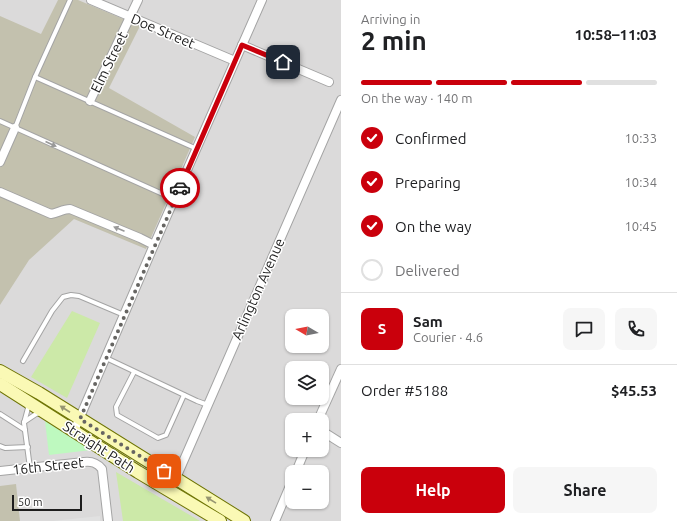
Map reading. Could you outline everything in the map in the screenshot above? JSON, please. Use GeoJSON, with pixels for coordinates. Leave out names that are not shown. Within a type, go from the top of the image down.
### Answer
{"type":"FeatureCollection","features":[{"type":"Feature","properties":{"kind":"main road","name":"Straight Path"},"geometry":{"type":"LineString","coordinates":[[0,371],[40,393],[244,521]]}},
{"type":"Feature","properties":{"kind":"main road","name":"Straight Path"},"geometry":{"type":"LineString","coordinates":[[0,384],[138,472],[220,521]]}},
{"type":"Feature","properties":{"kind":"street","name":"Doe Street"},"geometry":{"type":"LineString","coordinates":[[91,0],[235,61]]}},
{"type":"Feature","properties":{"kind":"street","name":"Elm Street"},"geometry":{"type":"LineString","coordinates":[[90,101],[138,0]]}},
{"type":"Feature","properties":{"kind":"street"},"geometry":{"type":"LineString","coordinates":[[74,431],[262,0]]}},
{"type":"Feature","properties":{"kind":"street"},"geometry":{"type":"LineString","coordinates":[[242,45],[329,82]]}},
{"type":"Feature","properties":{"kind":"street","name":"Arlington Avenue"},"geometry":{"type":"LineString","coordinates":[[176,478],[341,100]]}},
{"type":"Feature","properties":{"kind":"street"},"geometry":{"type":"LineString","coordinates":[[0,162],[15,128]]}},
{"type":"Feature","properties":{"kind":"street"},"geometry":{"type":"LineString","coordinates":[[0,192],[51,214],[65,209],[70,209],[154,245]]}},
{"type":"Feature","properties":{"kind":"street"},"geometry":{"type":"LineString","coordinates":[[321,413],[341,369]]}},
{"type":"Feature","properties":{"kind":"street"},"geometry":{"type":"LineString","coordinates":[[329,435],[341,443]]}},
{"type":"Feature","properties":{"kind":"street","name":"16th Street"},"geometry":{"type":"LineString","coordinates":[[0,471],[84,462],[95,463],[102,470],[108,521]]}},
{"type":"Feature","properties":{"kind":"street"},"geometry":{"type":"LineString","coordinates":[[275,521],[285,497]]}},
{"type":"Feature","properties":{"kind":"lane"},"geometry":{"type":"LineString","coordinates":[[15,128],[70,0]]}},
{"type":"Feature","properties":{"kind":"lane"},"geometry":{"type":"LineString","coordinates":[[36,77],[197,149]]}},
{"type":"Feature","properties":{"kind":"lane"},"geometry":{"type":"LineString","coordinates":[[0,121],[175,200]]}},
{"type":"Feature","properties":{"kind":"lane"},"geometry":{"type":"LineString","coordinates":[[23,362],[52,311],[63,297],[79,296],[124,315]]}},
{"type":"Feature","properties":{"kind":"lane"},"geometry":{"type":"LineString","coordinates":[[106,358],[208,405]]}},
{"type":"Feature","properties":{"kind":"lane"},"geometry":{"type":"LineString","coordinates":[[134,372],[116,408],[116,415],[158,438],[166,435],[184,395]]}},
{"type":"Feature","properties":{"kind":"lane"},"geometry":{"type":"LineString","coordinates":[[25,399],[28,408],[24,423],[30,468]]}},
{"type":"Feature","properties":{"kind":"lane"},"geometry":{"type":"LineString","coordinates":[[24,423],[36,414],[44,412]]}},
{"type":"Feature","properties":{"kind":"lane"},"geometry":{"type":"LineString","coordinates":[[0,414],[25,430]]}},
{"type":"Feature","properties":{"kind":"lane"},"geometry":{"type":"LineString","coordinates":[[0,446],[5,448],[28,447]]}},
{"type":"Feature","properties":{"kind":"shaded area"},"geometry":{"type":"Polygon","coordinates":[[[0,0],[341,0],[341,521],[0,521],[0,0]]]}},
{"type":"Feature","properties":{"kind":"shaded area"},"geometry":{"type":"Polygon","coordinates":[[[58,0],[78,0],[140,26],[109,88],[195,137],[146,249],[74,219],[29,260],[0,305],[0,16],[41,34],[58,0]]]}},
{"type":"Feature","properties":{"kind":"shaded area"},"geometry":{"type":"Polygon","coordinates":[[[16,484],[20,521],[0,521],[0,486],[16,484]]]}},
{"type":"Feature","properties":{"kind":"shaded area"},"geometry":{"type":"Polygon","coordinates":[[[100,516],[100,521],[53,521],[100,516]]]}},
{"type":"Feature","properties":{"kind":"green space"},"geometry":{"type":"Polygon","coordinates":[[[72,311],[100,323],[67,398],[31,377],[72,311]]]}},
{"type":"Feature","properties":{"kind":"green space"},"geometry":{"type":"Polygon","coordinates":[[[45,421],[91,450],[49,455],[45,421]]]}},
{"type":"Feature","properties":{"kind":"green space"},"geometry":{"type":"Polygon","coordinates":[[[116,472],[200,521],[123,521],[116,472]]]}},
{"type":"Feature","properties":{"kind":"way so far"},"geometry":{"type":"LineString","coordinates":[[164,471],[80,419],[154,245],[180,188]]}},
{"type":"Feature","properties":{"kind":"route"},"geometry":{"type":"LineString","coordinates":[[180,188],[242,45],[283,62]]}}]}
